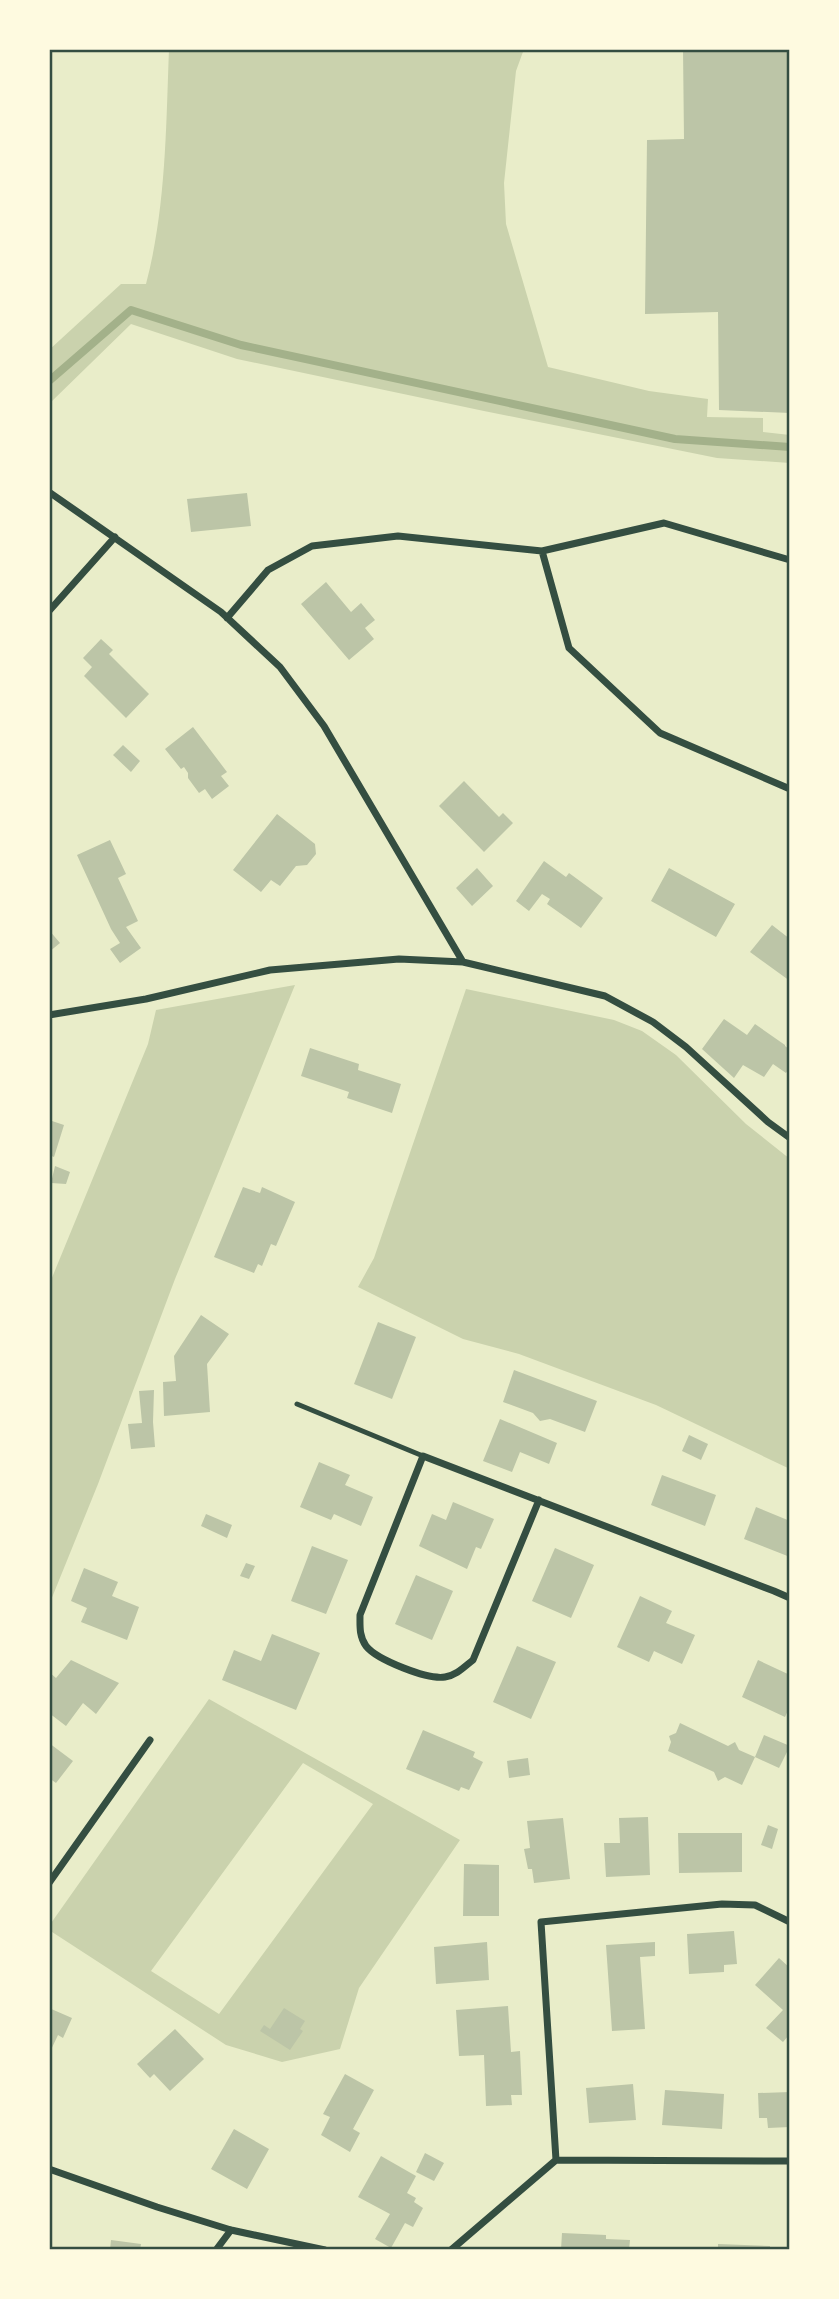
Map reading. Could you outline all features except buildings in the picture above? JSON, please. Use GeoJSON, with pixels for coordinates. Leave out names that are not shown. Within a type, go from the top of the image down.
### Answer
{"type":"FeatureCollection","features":[{"type":"Feature","properties":{"kind":"street"},"geometry":{"type":"LineString","coordinates":[[49,492],[227,618],[279,667],[324,726],[463,962]]}},
{"type":"Feature","properties":{"kind":"street"},"geometry":{"type":"LineString","coordinates":[[227,618],[268,570],[312,546],[398,536],[542,551],[664,523],[790,560]]}},
{"type":"Feature","properties":{"kind":"street"},"geometry":{"type":"LineString","coordinates":[[49,611],[115,537]]}},
{"type":"Feature","properties":{"kind":"street"},"geometry":{"type":"LineString","coordinates":[[542,551],[569,648],[660,733],[790,789]]}},
{"type":"Feature","properties":{"kind":"street"},"geometry":{"type":"LineString","coordinates":[[49,1014],[145,999],[270,970],[399,959],[463,962],[605,996],[653,1022],[686,1047],[768,1122],[790,1138]]}},
{"type":"Feature","properties":{"kind":"street"},"geometry":{"type":"LineString","coordinates":[[538,1500],[473,1660],[460,1671],[446,1677],[429,1677],[374,1654],[365,1644],[359,1630],[360,1615],[423,1456],[538,1500],[790,1598]]}},
{"type":"Feature","properties":{"kind":"street"},"geometry":{"type":"LineString","coordinates":[[49,1883],[149,1740]]}},
{"type":"Feature","properties":{"kind":"street"},"geometry":{"type":"LineString","coordinates":[[556,2160],[541,1922],[722,1904],[755,1905],[790,1922]]}},
{"type":"Feature","properties":{"kind":"street"},"geometry":{"type":"LineString","coordinates":[[451,2250],[556,2160],[790,2161]]}},
{"type":"Feature","properties":{"kind":"street"},"geometry":{"type":"LineString","coordinates":[[49,2169],[231,2230],[326,2250]]}},
{"type":"Feature","properties":{"kind":"street"},"geometry":{"type":"LineString","coordinates":[[216,2250],[231,2230]]}},
{"type":"Feature","properties":{"kind":"lane"},"geometry":{"type":"LineString","coordinates":[[297,1404],[423,1456]]}},
{"type":"Feature","properties":{"kind":"green space"},"geometry":{"type":"Polygon","coordinates":[[[169,49],[524,49],[516,71],[504,183],[506,224],[548,367],[649,391],[708,399],[707,417],[763,418],[763,432],[790,435],[790,463],[717,458],[237,359],[131,324],[49,404],[49,350],[121,284],[146,284],[161,197],[169,49]]]}},
{"type":"Feature","properties":{"kind":"green space"},"geometry":{"type":"Polygon","coordinates":[[[295,985],[175,1279],[49,1605],[49,1285],[148,1044],[156,1010],[295,985]]]}},
{"type":"Feature","properties":{"kind":"green space"},"geometry":{"type":"Polygon","coordinates":[[[466,989],[614,1020],[642,1031],[676,1055],[746,1124],[790,1159],[790,1469],[656,1405],[519,1354],[463,1339],[358,1287],[374,1258],[466,989]]]}},
{"type":"Feature","properties":{"kind":"green space"},"geometry":{"type":"Polygon","coordinates":[[[209,1699],[460,1840],[359,1988],[340,2049],[282,2062],[226,2045],[49,1930],[49,1926],[209,1699]],[[303,1763],[151,1971],[219,2014],[373,1804],[303,1763]]]}},
{"type":"Feature","properties":{"kind":"waterway"},"geometry":{"type":"LineString","coordinates":[[49,381],[131,310],[241,345],[675,439],[790,447]]}}]}
